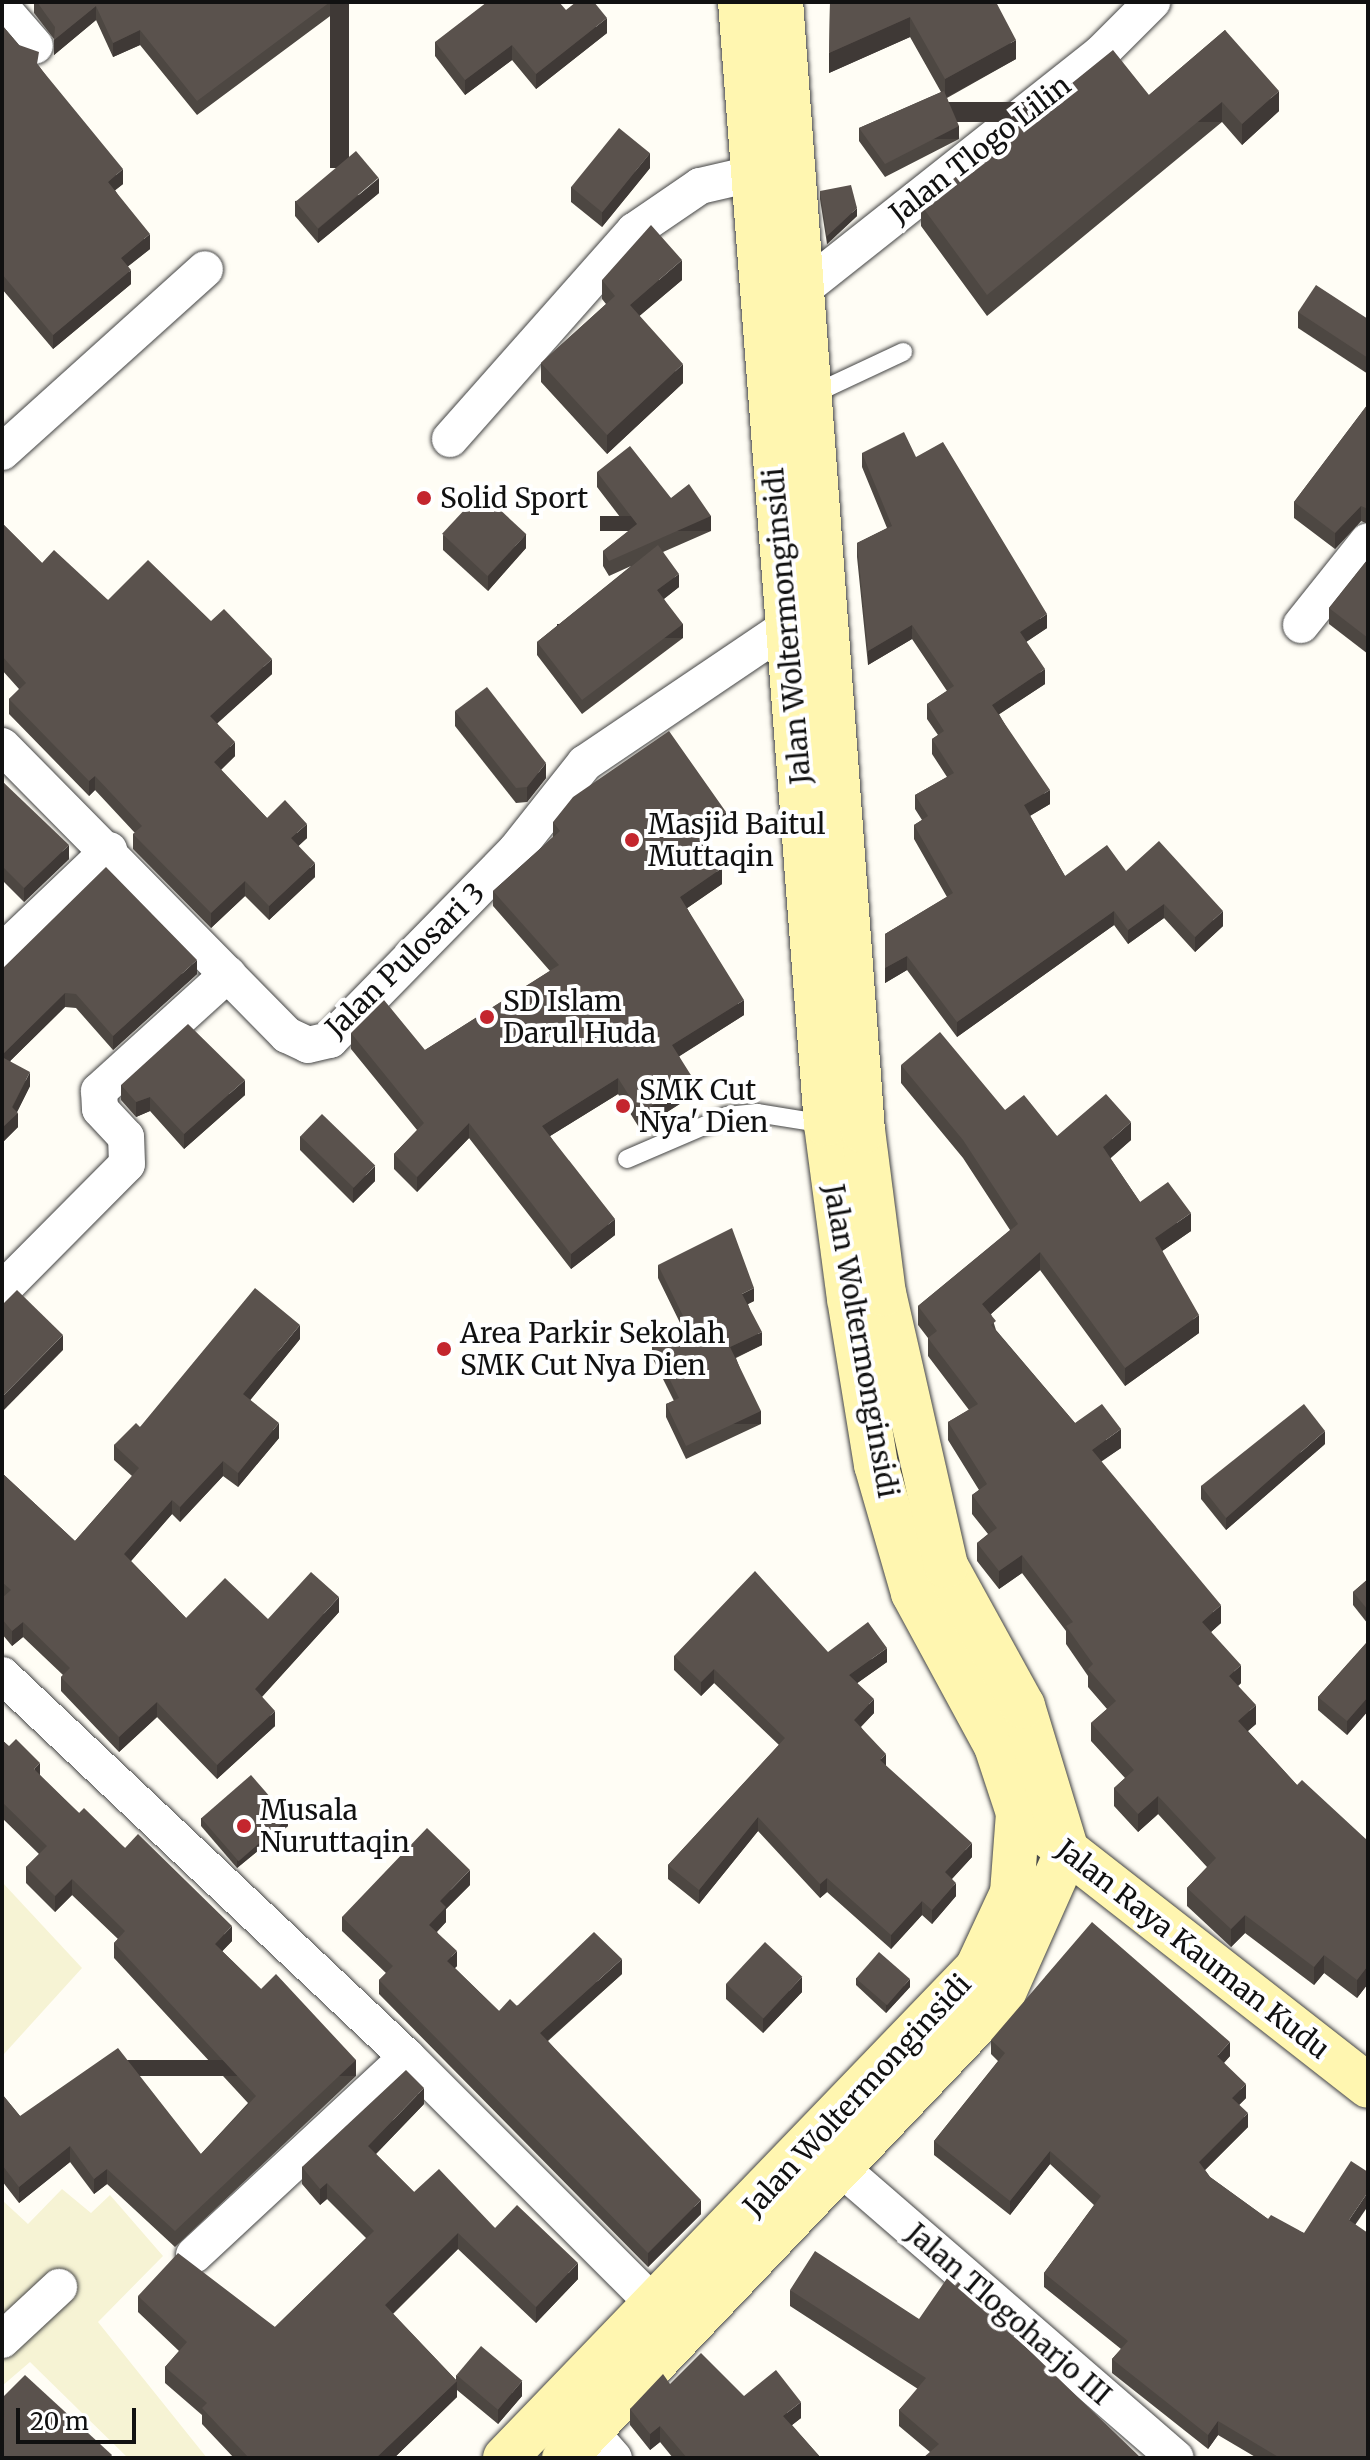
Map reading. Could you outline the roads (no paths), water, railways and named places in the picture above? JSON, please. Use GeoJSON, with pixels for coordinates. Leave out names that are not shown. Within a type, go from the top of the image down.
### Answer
{"type":"FeatureCollection","features":[{"type":"Feature","properties":{"kind":"main road","name":"Jalan Woltermonginsidi"},"geometry":{"type":"LineString","coordinates":[[505,2458],[657,2307],[977,1968],[1012,1893],[1018,1813],[996,1746],[913,1593],[876,1465],[844,1128],[788,626],[768,409],[740,2]]}},
{"type":"Feature","properties":{"kind":"main road","name":"Jalan Woltermonginsidi"},"geometry":{"type":"LineString","coordinates":[[590,2449],[1002,1997],[1067,1851],[1023,1706],[946,1566],[844,1128],[810,395],[781,2]]}},
{"type":"Feature","properties":{"kind":"main road","name":"Jalan Raya Kauman Kudu"},"geometry":{"type":"LineString","coordinates":[[1018,1813],[1368,2086]]}},
{"type":"Feature","properties":{"kind":"street","name":"Jalan Tlogo Lilin"},"geometry":{"type":"LineString","coordinates":[[802,290],[1100,54],[1152,2]]}},
{"type":"Feature","properties":{"kind":"street"},"geometry":{"type":"LineString","coordinates":[[2,8],[35,46]]}},
{"type":"Feature","properties":{"kind":"street"},"geometry":{"type":"LineString","coordinates":[[450,439],[634,231],[700,186],[752,174]]}},
{"type":"Feature","properties":{"kind":"street"},"geometry":{"type":"LineString","coordinates":[[2,452],[205,269]]}},
{"type":"Feature","properties":{"kind":"street"},"geometry":{"type":"LineString","coordinates":[[1301,625],[1368,541]]}},
{"type":"Feature","properties":{"kind":"street","name":"Jalan Pulosari 3"},"geometry":{"type":"LineString","coordinates":[[2,746],[109,850],[287,1035],[308,1045],[330,1040],[516,850],[585,763],[788,626]]}},
{"type":"Feature","properties":{"kind":"street"},"geometry":{"type":"LineString","coordinates":[[2,952],[109,850]]}},
{"type":"Feature","properties":{"kind":"street"},"geometry":{"type":"LineString","coordinates":[[2,1290],[127,1164],[126,1137],[100,1109],[99,1091],[228,974]]}},
{"type":"Feature","properties":{"kind":"street"},"geometry":{"type":"LineString","coordinates":[[2,1675],[407,2057],[657,2307]]}},
{"type":"Feature","properties":{"kind":"street"},"geometry":{"type":"LineString","coordinates":[[194,2255],[407,2057]]}},
{"type":"Feature","properties":{"kind":"street","name":"Jalan Tlogoharjo III"},"geometry":{"type":"LineString","coordinates":[[843,2170],[1176,2458]]}},
{"type":"Feature","properties":{"kind":"street"},"geometry":{"type":"LineString","coordinates":[[2,2340],[59,2287]]}},
{"type":"Feature","properties":{"kind":"lane"},"geometry":{"type":"LineString","coordinates":[[768,409],[810,395],[903,352]]}},
{"type":"Feature","properties":{"kind":"lane"},"geometry":{"type":"LineString","coordinates":[[627,1159],[727,1116],[757,1113],[844,1128]]}},
{"type":"Feature","properties":{"kind":"place","name":"Solid Sport"},"geometry":{"type":"Point","coordinates":[424,498]}},
{"type":"Feature","properties":{"kind":"place","name":"Masjid Baitul Muttaqin"},"geometry":{"type":"Point","coordinates":[632,840]}},
{"type":"Feature","properties":{"kind":"place","name":"SD Islam Darul Huda"},"geometry":{"type":"Point","coordinates":[487,1017]}},
{"type":"Feature","properties":{"kind":"place","name":"SMK Cut Nya' Dien"},"geometry":{"type":"Point","coordinates":[623,1106]}},
{"type":"Feature","properties":{"kind":"place","name":"Area Parkir Sekolah SMK Cut Nya Dien"},"geometry":{"type":"Point","coordinates":[444,1349]}},
{"type":"Feature","properties":{"kind":"place","name":"Musala Nuruttaqin"},"geometry":{"type":"Point","coordinates":[244,1826]}}]}
